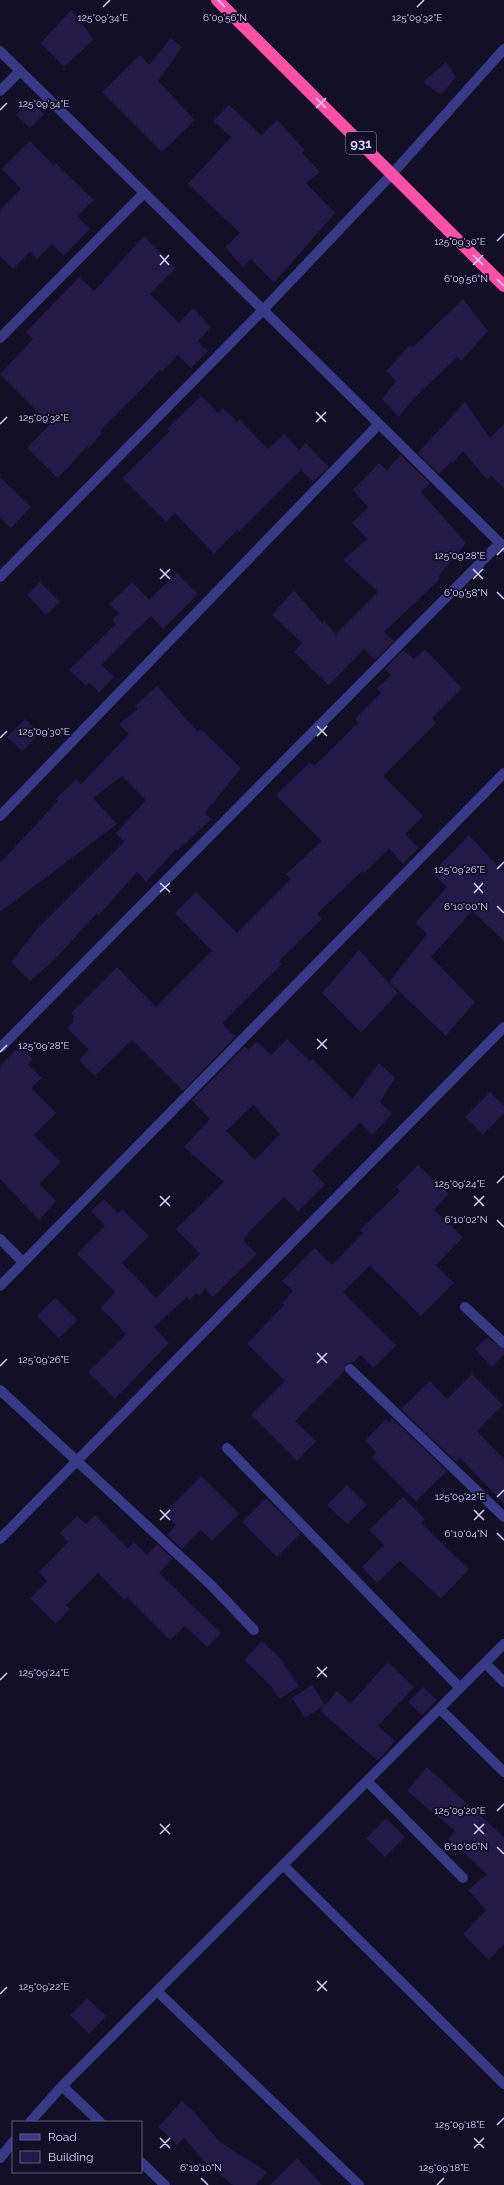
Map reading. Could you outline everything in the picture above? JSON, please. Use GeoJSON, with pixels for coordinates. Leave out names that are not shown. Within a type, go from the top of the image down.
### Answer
{"type":"FeatureCollection","features":[{"type":"Feature","properties":{"kind":"highway","name":"931"},"geometry":{"type":"LineString","coordinates":[[218,0],[504,286]]}},
{"type":"Feature","properties":{"kind":"street"},"geometry":{"type":"LineString","coordinates":[[0,577],[263,310],[392,174],[504,49]]}},
{"type":"Feature","properties":{"kind":"street"},"geometry":{"type":"LineString","coordinates":[[0,51],[502,545],[0,1048]]}},
{"type":"Feature","properties":{"kind":"street"},"geometry":{"type":"LineString","coordinates":[[0,91],[20,71]]}},
{"type":"Feature","properties":{"kind":"street"},"geometry":{"type":"LineString","coordinates":[[0,338],[144,193]]}},
{"type":"Feature","properties":{"kind":"street"},"geometry":{"type":"LineString","coordinates":[[0,816],[379,424]]}},
{"type":"Feature","properties":{"kind":"street"},"geometry":{"type":"LineString","coordinates":[[0,1286],[333,949],[504,773]]}},
{"type":"Feature","properties":{"kind":"street"},"geometry":{"type":"LineString","coordinates":[[0,1539],[504,1027]]}},
{"type":"Feature","properties":{"kind":"street"},"geometry":{"type":"LineString","coordinates":[[0,1239],[23,1262]]}},
{"type":"Feature","properties":{"kind":"street"},"geometry":{"type":"LineString","coordinates":[[465,1306],[504,1343]]}},
{"type":"Feature","properties":{"kind":"street"},"geometry":{"type":"LineString","coordinates":[[350,1369],[504,1517]]}},
{"type":"Feature","properties":{"kind":"street"},"geometry":{"type":"LineString","coordinates":[[0,1390],[211,1585],[254,1630]]}},
{"type":"Feature","properties":{"kind":"street"},"geometry":{"type":"LineString","coordinates":[[226,1448],[460,1688]]}},
{"type":"Feature","properties":{"kind":"street"},"geometry":{"type":"LineString","coordinates":[[31,2121],[62,2086],[504,1644]]}},
{"type":"Feature","properties":{"kind":"street"},"geometry":{"type":"LineString","coordinates":[[485,1663],[504,1682]]}},
{"type":"Feature","properties":{"kind":"street"},"geometry":{"type":"LineString","coordinates":[[440,1709],[504,1772]]}},
{"type":"Feature","properties":{"kind":"street"},"geometry":{"type":"LineString","coordinates":[[367,1782],[463,1878]]}},
{"type":"Feature","properties":{"kind":"street"},"geometry":{"type":"LineString","coordinates":[[283,1865],[504,2084]]}},
{"type":"Feature","properties":{"kind":"street"},"geometry":{"type":"LineString","coordinates":[[157,1991],[359,2185]]}},
{"type":"Feature","properties":{"kind":"street"},"geometry":{"type":"LineString","coordinates":[[62,2086],[99,2121]]}},
{"type":"Feature","properties":{"kind":"street"},"geometry":{"type":"LineString","coordinates":[[0,2158],[12,2143]]}},
{"type":"Feature","properties":{"kind":"street"},"geometry":{"type":"LineString","coordinates":[[142,2163],[164,2185]]}},
{"type":"Feature","properties":{"kind":"building"},"geometry":{"type":"Polygon","coordinates":[[[71,10],[94,39],[64,67],[41,43],[71,10]]]}},
{"type":"Feature","properties":{"kind":"building"},"geometry":{"type":"Polygon","coordinates":[[[171,38],[182,47],[158,81],[195,120],[162,152],[102,92],[140,55],[149,65],[171,38]]]}},
{"type":"Feature","properties":{"kind":"building"},"geometry":{"type":"Polygon","coordinates":[[[446,62],[456,77],[441,95],[423,82],[446,62]]]}},
{"type":"Feature","properties":{"kind":"building"},"geometry":{"type":"Polygon","coordinates":[[[31,101],[44,114],[30,128],[16,115],[31,101]]]}},
{"type":"Feature","properties":{"kind":"building"},"geometry":{"type":"Polygon","coordinates":[[[229,105],[261,135],[277,120],[305,150],[302,153],[320,172],[306,183],[335,213],[274,283],[251,259],[243,267],[225,247],[240,233],[188,184],[231,137],[213,121],[229,105]]]}},
{"type":"Feature","properties":{"kind":"building"},"geometry":{"type":"Polygon","coordinates":[[[30,141],[53,165],[55,163],[94,200],[77,216],[90,229],[64,256],[52,244],[37,259],[30,252],[13,269],[0,256],[0,210],[21,189],[2,169],[30,141]]]}},
{"type":"Feature","properties":{"kind":"building"},"geometry":{"type":"Polygon","coordinates":[[[144,236],[176,268],[150,294],[179,323],[193,308],[211,327],[198,341],[208,351],[191,368],[178,355],[162,371],[160,370],[100,431],[102,433],[89,448],[87,447],[58,478],[27,448],[50,424],[0,374],[33,339],[26,332],[79,277],[94,291],[144,236]]]}},
{"type":"Feature","properties":{"kind":"building"},"geometry":{"type":"Polygon","coordinates":[[[463,299],[488,331],[461,361],[457,357],[412,400],[399,417],[382,399],[396,381],[386,371],[410,345],[413,347],[463,299]]]}},
{"type":"Feature","properties":{"kind":"building"},"geometry":{"type":"Polygon","coordinates":[[[201,396],[218,413],[223,408],[237,422],[239,419],[268,449],[284,434],[299,450],[306,443],[329,467],[313,482],[301,470],[239,532],[237,530],[214,554],[175,513],[166,522],[122,478],[170,431],[167,429],[201,396]]]}},
{"type":"Feature","properties":{"kind":"building"},"geometry":{"type":"Polygon","coordinates":[[[465,402],[490,438],[504,424],[504,488],[491,476],[487,480],[463,451],[453,463],[452,461],[439,474],[418,453],[465,402]]]}},
{"type":"Feature","properties":{"kind":"building"},"geometry":{"type":"Polygon","coordinates":[[[400,455],[430,483],[421,492],[466,543],[438,577],[440,579],[384,632],[394,641],[375,660],[364,649],[329,685],[294,652],[302,643],[272,615],[294,590],[322,623],[324,621],[336,634],[378,592],[343,560],[367,539],[352,523],[368,507],[353,490],[379,463],[387,470],[400,455]]]}},
{"type":"Feature","properties":{"kind":"building"},"geometry":{"type":"Polygon","coordinates":[[[0,477],[31,507],[11,528],[0,517],[0,477]]]}},
{"type":"Feature","properties":{"kind":"building"},"geometry":{"type":"Polygon","coordinates":[[[177,573],[198,594],[163,629],[151,616],[117,649],[101,665],[114,677],[99,692],[89,683],[86,686],[69,670],[116,624],[112,620],[119,613],[109,604],[132,582],[149,600],[177,573]]]}},
{"type":"Feature","properties":{"kind":"building"},"geometry":{"type":"Polygon","coordinates":[[[40,582],[60,602],[46,615],[27,595],[40,582]]]}},
{"type":"Feature","properties":{"kind":"building"},"geometry":{"type":"Polygon","coordinates":[[[425,649],[462,688],[432,718],[436,723],[383,776],[423,816],[405,834],[419,848],[403,864],[389,848],[364,873],[362,871],[317,914],[322,919],[279,961],[282,964],[222,1023],[235,1037],[183,1091],[132,1040],[95,1076],[79,1060],[89,1050],[67,1028],[74,1021],[72,1019],[74,1016],[71,1013],[117,967],[156,1007],[212,951],[175,913],[196,892],[237,933],[291,879],[286,874],[322,841],[276,795],[310,762],[314,766],[358,723],[355,719],[381,693],[377,688],[391,675],[385,669],[403,650],[414,659],[425,649]]]}},
{"type":"Feature","properties":{"kind":"building"},"geometry":{"type":"Polygon","coordinates":[[[157,686],[198,732],[201,729],[241,768],[205,813],[211,819],[177,851],[176,849],[146,882],[137,872],[99,915],[97,913],[56,958],[30,981],[11,962],[37,929],[124,842],[116,833],[146,800],[122,776],[93,798],[117,824],[0,912],[0,863],[58,801],[56,799],[76,779],[81,784],[129,734],[119,724],[138,709],[135,706],[157,686]]]}},
{"type":"Feature","properties":{"kind":"building"},"geometry":{"type":"Polygon","coordinates":[[[25,719],[40,733],[22,751],[7,737],[25,719]]]}},
{"type":"Feature","properties":{"kind":"building"},"geometry":{"type":"Polygon","coordinates":[[[469,835],[504,873],[504,941],[472,911],[431,957],[475,1002],[446,1036],[389,982],[427,934],[415,923],[447,887],[432,873],[469,835]]]}},
{"type":"Feature","properties":{"kind":"building"},"geometry":{"type":"Polygon","coordinates":[[[359,950],[398,993],[361,1033],[322,993],[359,950]]]}},
{"type":"Feature","properties":{"kind":"building"},"geometry":{"type":"Polygon","coordinates":[[[287,1039],[310,1061],[312,1059],[352,1099],[379,1063],[395,1078],[380,1102],[392,1114],[372,1135],[360,1123],[312,1171],[325,1184],[298,1211],[284,1197],[247,1234],[248,1235],[243,1240],[257,1254],[213,1297],[205,1289],[199,1296],[196,1293],[190,1300],[187,1297],[154,1327],[169,1343],[115,1399],[88,1372],[126,1334],[101,1308],[115,1292],[77,1254],[105,1226],[91,1211],[104,1199],[118,1213],[122,1209],[149,1236],[122,1263],[156,1298],[200,1254],[176,1229],[224,1182],[184,1147],[210,1119],[192,1100],[245,1046],[248,1050],[257,1041],[271,1055],[287,1039]],[[253,1105],[226,1131],[255,1160],[280,1134],[253,1105]]]}},
{"type":"Feature","properties":{"kind":"building"},"geometry":{"type":"Polygon","coordinates":[[[20,1046],[33,1059],[28,1064],[42,1078],[31,1088],[56,1113],[34,1135],[61,1162],[39,1184],[56,1201],[39,1220],[0,1179],[0,1066],[20,1046]]]}},
{"type":"Feature","properties":{"kind":"building"},"geometry":{"type":"Polygon","coordinates":[[[490,1092],[504,1106],[504,1113],[483,1135],[465,1117],[490,1092]]]}},
{"type":"Feature","properties":{"kind":"building"},"geometry":{"type":"Polygon","coordinates":[[[418,1165],[449,1194],[434,1210],[463,1237],[436,1265],[454,1283],[421,1316],[370,1266],[343,1292],[396,1345],[373,1368],[361,1355],[353,1363],[346,1364],[344,1372],[295,1421],[316,1441],[297,1461],[251,1415],[285,1381],[247,1344],[284,1305],[282,1303],[293,1291],[282,1281],[315,1248],[332,1265],[363,1233],[360,1230],[400,1191],[396,1187],[418,1165]]]}},
{"type":"Feature","properties":{"kind":"building"},"geometry":{"type":"Polygon","coordinates":[[[55,1298],[77,1320],[59,1338],[37,1316],[55,1298]]]}},
{"type":"Feature","properties":{"kind":"building"},"geometry":{"type":"Polygon","coordinates":[[[487,1337],[504,1349],[504,1355],[492,1367],[475,1349],[487,1337]]]}},
{"type":"Feature","properties":{"kind":"building"},"geometry":{"type":"Polygon","coordinates":[[[472,1374],[503,1405],[477,1431],[504,1459],[504,1504],[460,1458],[456,1462],[401,1409],[430,1381],[447,1399],[472,1374]]]}},
{"type":"Feature","properties":{"kind":"building"},"geometry":{"type":"Polygon","coordinates":[[[392,1418],[447,1471],[416,1501],[372,1457],[376,1452],[365,1441],[386,1419],[389,1422],[392,1418]]]}},
{"type":"Feature","properties":{"kind":"building"},"geometry":{"type":"Polygon","coordinates":[[[201,1476],[239,1514],[212,1541],[201,1530],[182,1549],[167,1535],[176,1525],[164,1513],[201,1476]]]}},
{"type":"Feature","properties":{"kind":"building"},"geometry":{"type":"Polygon","coordinates":[[[347,1485],[367,1505],[347,1524],[327,1505],[347,1485]]]}},
{"type":"Feature","properties":{"kind":"building"},"geometry":{"type":"Polygon","coordinates":[[[403,1497],[425,1519],[421,1523],[469,1569],[441,1599],[400,1561],[377,1583],[362,1567],[384,1545],[369,1530],[403,1497]]]}},
{"type":"Feature","properties":{"kind":"building"},"geometry":{"type":"Polygon","coordinates":[[[266,1498],[301,1533],[277,1557],[242,1522],[266,1498]]]}},
{"type":"Feature","properties":{"kind":"building"},"geometry":{"type":"Polygon","coordinates":[[[95,1515],[128,1548],[134,1542],[147,1555],[157,1544],[173,1558],[159,1573],[221,1633],[207,1647],[185,1626],[170,1640],[127,1597],[124,1600],[98,1573],[66,1605],[70,1609],[56,1624],[30,1598],[47,1581],[39,1572],[68,1542],[60,1533],[77,1516],[86,1524],[95,1515]]]}},
{"type":"Feature","properties":{"kind":"building"},"geometry":{"type":"Polygon","coordinates":[[[262,1641],[279,1657],[299,1686],[280,1699],[271,1686],[244,1660],[262,1641]]]}},
{"type":"Feature","properties":{"kind":"building"},"geometry":{"type":"Polygon","coordinates":[[[388,1662],[414,1687],[378,1726],[395,1741],[378,1761],[320,1711],[337,1691],[351,1703],[388,1662]]]}},
{"type":"Feature","properties":{"kind":"building"},"geometry":{"type":"Polygon","coordinates":[[[312,1685],[325,1705],[305,1718],[292,1698],[312,1685]]]}},
{"type":"Feature","properties":{"kind":"building"},"geometry":{"type":"Polygon","coordinates":[[[423,1687],[437,1700],[422,1715],[408,1702],[423,1687]]]}},
{"type":"Feature","properties":{"kind":"building"},"geometry":{"type":"Polygon","coordinates":[[[427,1767],[504,1837],[504,1944],[489,1960],[463,1934],[486,1910],[468,1890],[487,1874],[448,1839],[455,1831],[407,1791],[427,1767]]]}},
{"type":"Feature","properties":{"kind":"building"},"geometry":{"type":"Polygon","coordinates":[[[386,1818],[405,1837],[385,1857],[366,1838],[386,1818]]]}},
{"type":"Feature","properties":{"kind":"building"},"geometry":{"type":"Polygon","coordinates":[[[87,1998],[106,2016],[89,2034],[70,2015],[87,1998]]]}},
{"type":"Feature","properties":{"kind":"building"},"geometry":{"type":"Polygon","coordinates":[[[182,2101],[195,2113],[220,2142],[267,2172],[256,2185],[233,2185],[205,2162],[184,2138],[177,2145],[158,2127],[182,2101]]]}},
{"type":"Feature","properties":{"kind":"building"},"geometry":{"type":"Polygon","coordinates":[[[297,2158],[322,2185],[270,2185],[297,2158]]]}}]}
